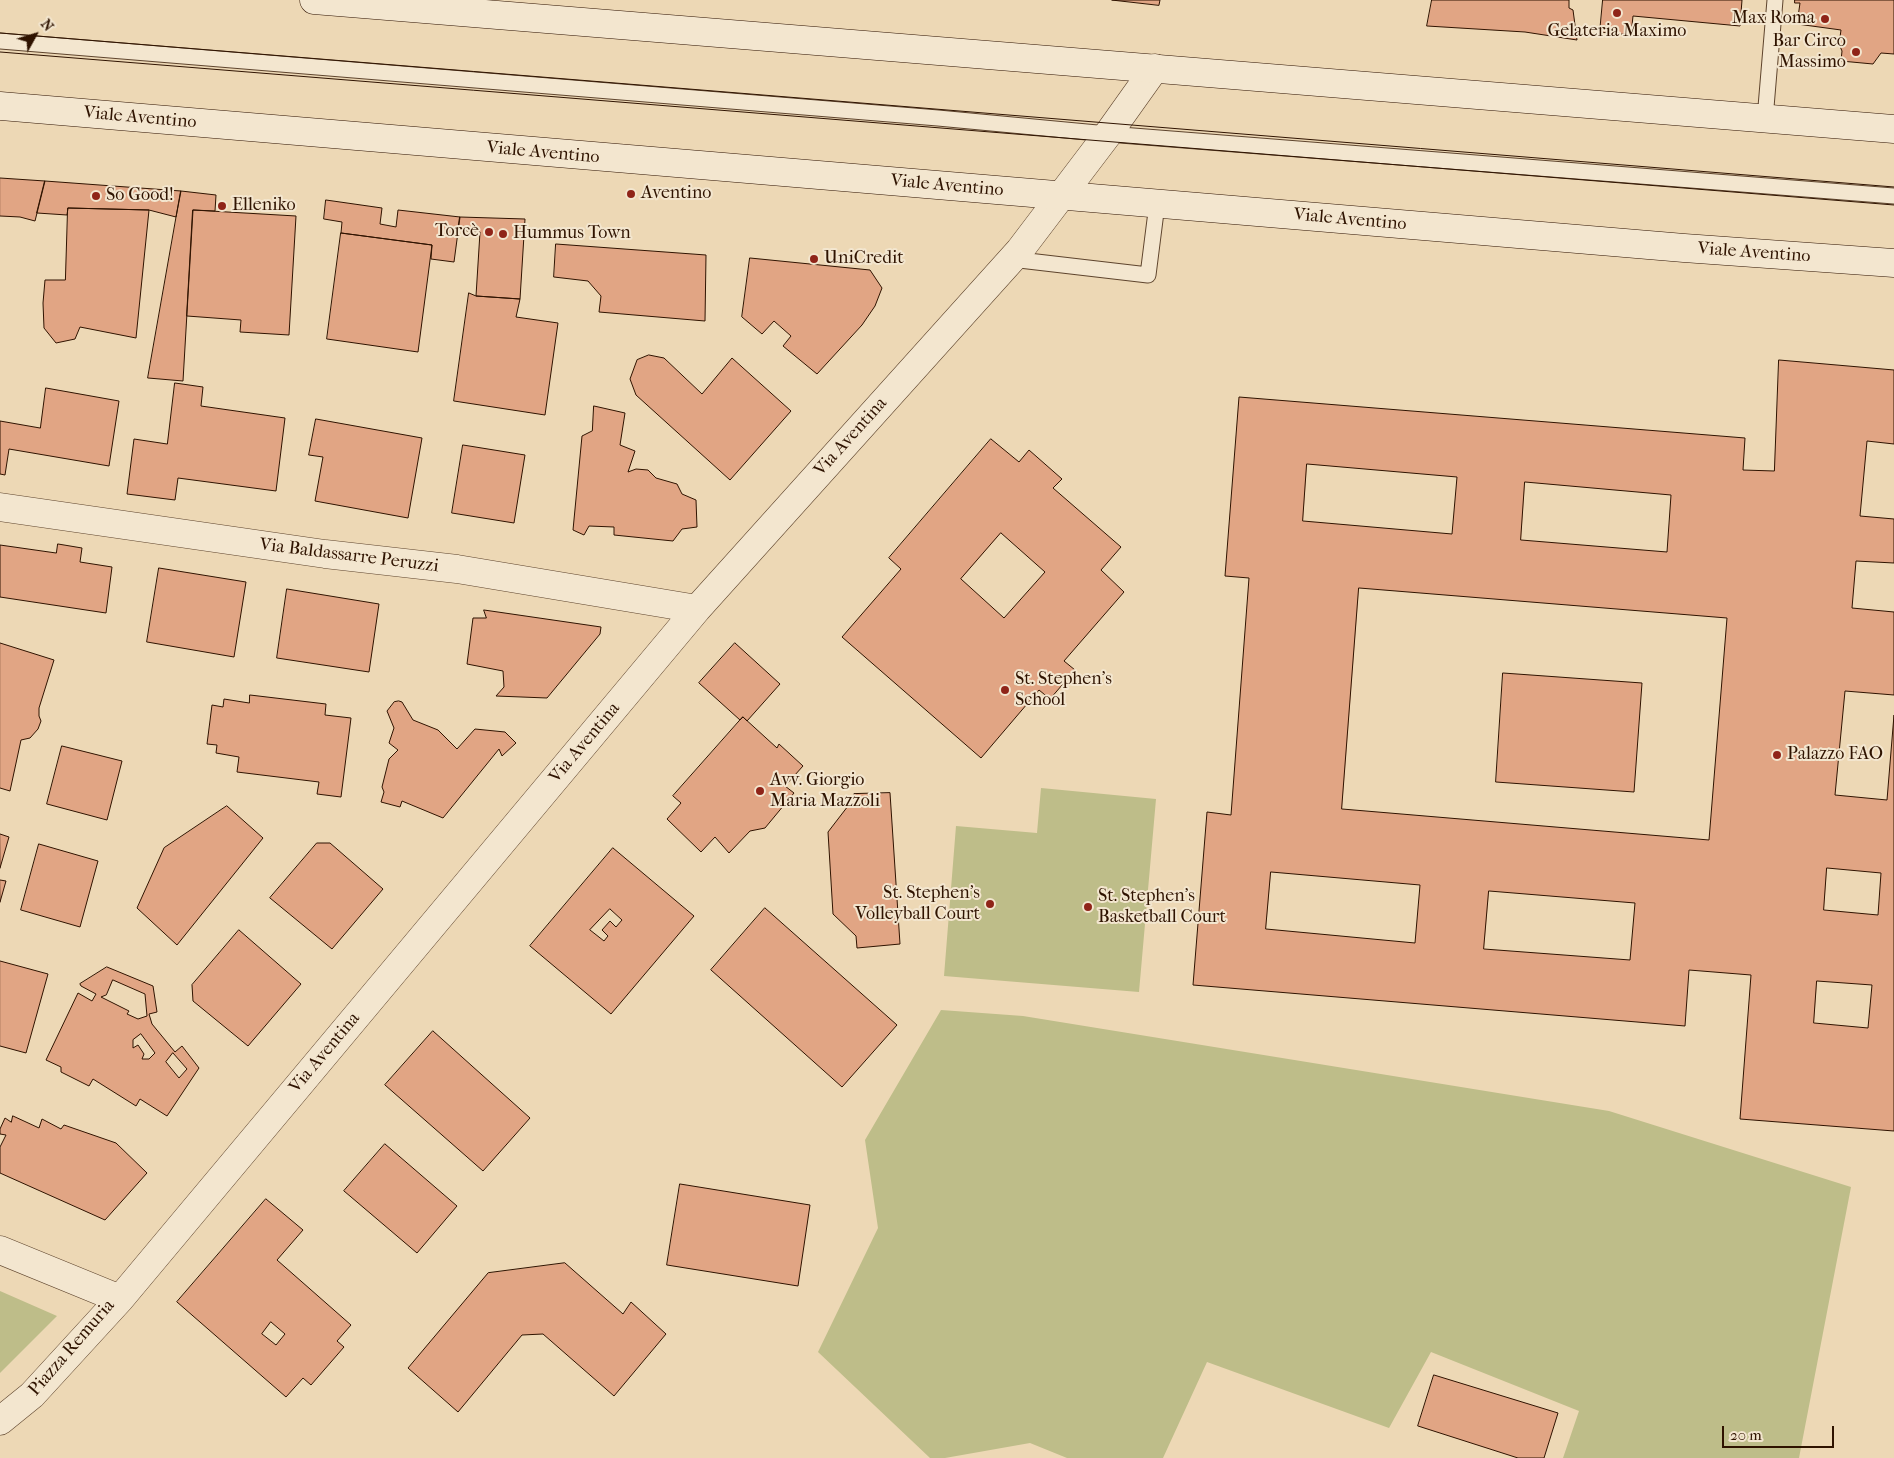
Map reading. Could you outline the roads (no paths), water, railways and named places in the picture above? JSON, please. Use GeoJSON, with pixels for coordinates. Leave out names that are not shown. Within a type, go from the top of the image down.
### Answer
{"type":"FeatureCollection","features":[{"type":"Feature","properties":{"kind":"main road"},"geometry":{"type":"LineString","coordinates":[[314,0],[382,2],[1765,120],[1894,129]]}},
{"type":"Feature","properties":{"kind":"main road","name":"Via Aventina"},"geometry":{"type":"LineString","coordinates":[[120,1299],[697,609],[1020,250],[1108,134],[1155,68]]}},
{"type":"Feature","properties":{"kind":"main road","name":"Viale Aventino"},"geometry":{"type":"LineString","coordinates":[[0,106],[1684,248],[1894,264]]}},
{"type":"Feature","properties":{"kind":"main road","name":"Via Baldassarre Peruzzi"},"geometry":{"type":"LineString","coordinates":[[0,507],[324,554],[457,569],[697,609]]}},
{"type":"Feature","properties":{"kind":"main road","name":"Piazza Remuria"},"geometry":{"type":"LineString","coordinates":[[0,1250],[120,1299],[32,1395],[0,1421]]}},
{"type":"Feature","properties":{"kind":"lane"},"geometry":{"type":"LineString","coordinates":[[1765,120],[1774,0]]}},
{"type":"Feature","properties":{"kind":"lane"},"geometry":{"type":"LineString","coordinates":[[0,42],[938,118],[1108,134],[1894,196]]}},
{"type":"Feature","properties":{"kind":"lane"},"geometry":{"type":"LineString","coordinates":[[1011,259],[1148,274],[1157,204]]}},
{"type":"Feature","properties":{"kind":"tram line"},"geometry":{"type":"LineString","coordinates":[[0,33],[1894,187]]}},
{"type":"Feature","properties":{"kind":"tram line"},"geometry":{"type":"LineString","coordinates":[[0,52],[1894,205]]}},
{"type":"Feature","properties":{"kind":"place","name":"Gelateria Maximo"},"geometry":{"type":"Point","coordinates":[1617,13]}},
{"type":"Feature","properties":{"kind":"place","name":"Max Roma"},"geometry":{"type":"Point","coordinates":[1825,19]}},
{"type":"Feature","properties":{"kind":"place","name":"Bar Circo Massimo"},"geometry":{"type":"Point","coordinates":[1856,52]}},
{"type":"Feature","properties":{"kind":"place","name":"Aventino"},"geometry":{"type":"Point","coordinates":[631,194]}},
{"type":"Feature","properties":{"kind":"place","name":"So Good!"},"geometry":{"type":"Point","coordinates":[96,196]}},
{"type":"Feature","properties":{"kind":"place","name":"Elleniko"},"geometry":{"type":"Point","coordinates":[222,206]}},
{"type":"Feature","properties":{"kind":"place","name":"Torcè"},"geometry":{"type":"Point","coordinates":[489,232]}},
{"type":"Feature","properties":{"kind":"place","name":"Hummus Town"},"geometry":{"type":"Point","coordinates":[503,234]}},
{"type":"Feature","properties":{"kind":"place","name":"UniCredit"},"geometry":{"type":"Point","coordinates":[814,259]}},
{"type":"Feature","properties":{"kind":"place","name":"St. Stephen's School"},"geometry":{"type":"Point","coordinates":[1005,690]}},
{"type":"Feature","properties":{"kind":"place","name":"Palazzo FAO"},"geometry":{"type":"Point","coordinates":[1777,755]}},
{"type":"Feature","properties":{"kind":"place","name":"Avv. Giorgio Maria Mazzoli"},"geometry":{"type":"Point","coordinates":[760,791]}},
{"type":"Feature","properties":{"kind":"place","name":"St. Stephen's Volleyball Court"},"geometry":{"type":"Point","coordinates":[990,904]}},
{"type":"Feature","properties":{"kind":"place","name":"St. Stephen's Basketball Court"},"geometry":{"type":"Point","coordinates":[1088,907]}}]}
